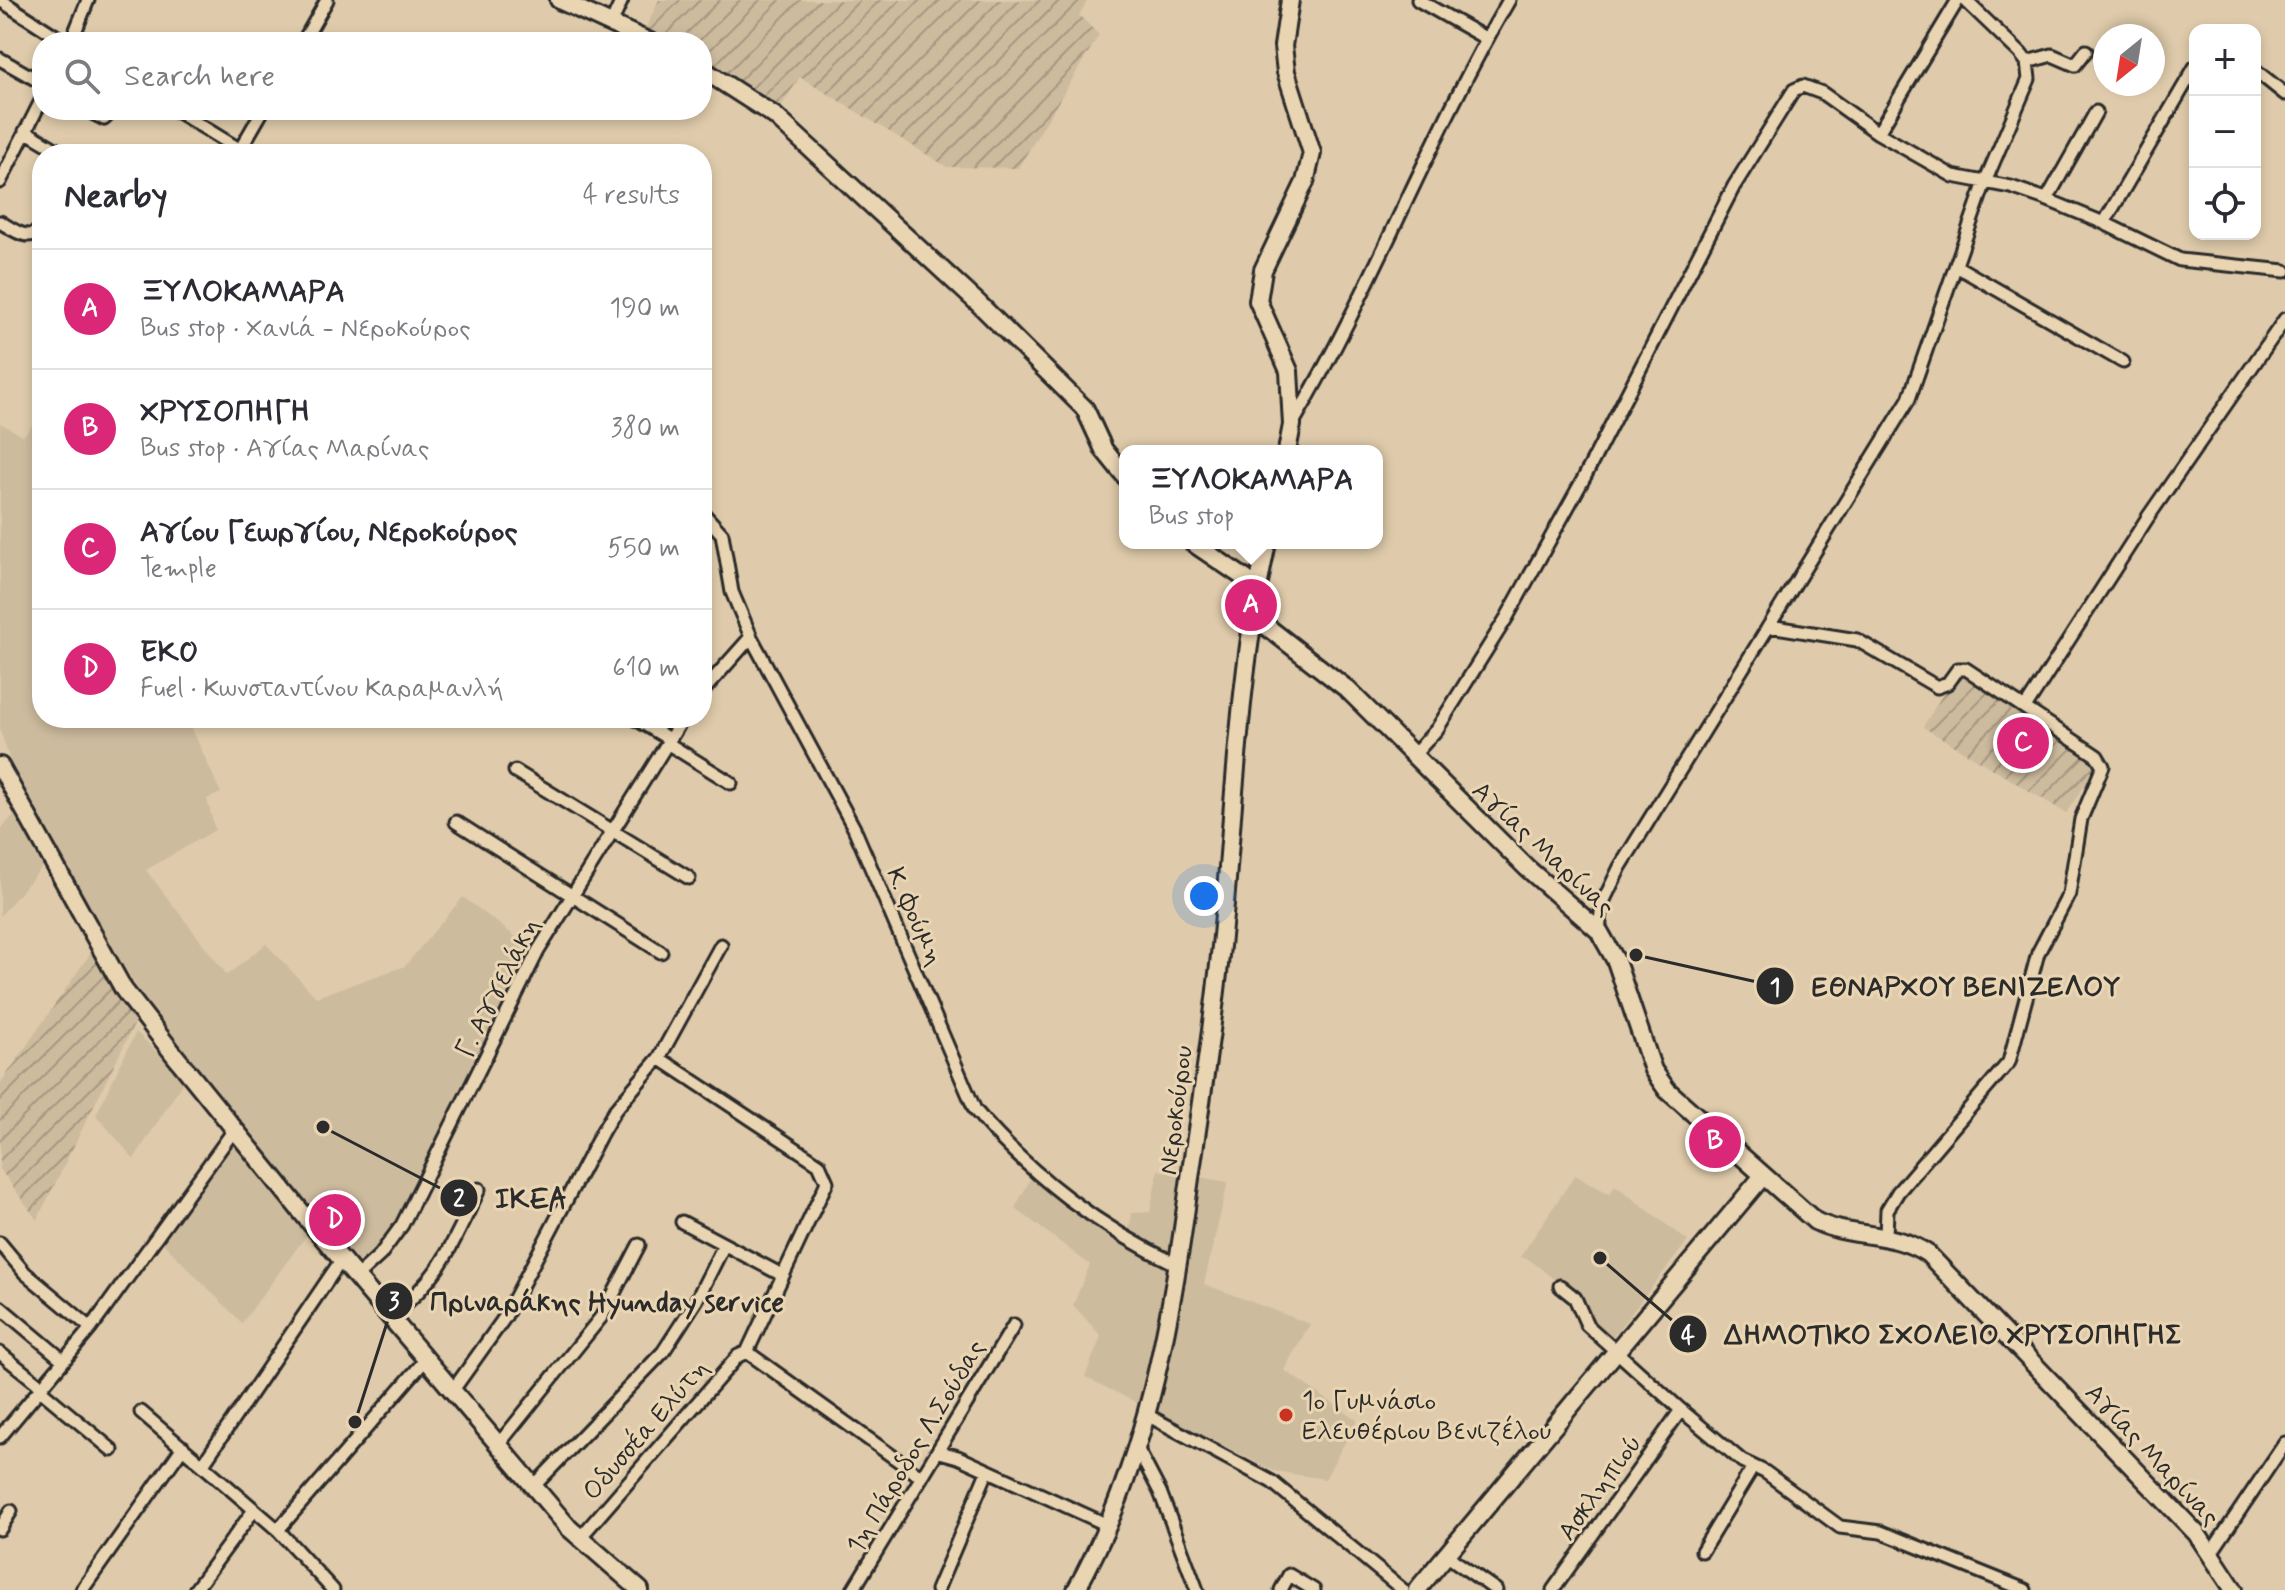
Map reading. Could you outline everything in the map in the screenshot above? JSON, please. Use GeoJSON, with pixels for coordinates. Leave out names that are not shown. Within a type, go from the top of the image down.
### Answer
{"type":"FeatureCollection","features":[{"type":"Feature","properties":{"kind":"main road"},"geometry":{"type":"LineString","coordinates":[[559,0],[628,32]]}},
{"type":"Feature","properties":{"kind":"main road"},"geometry":{"type":"LineString","coordinates":[[1288,445],[1292,425],[1289,371],[1258,301],[1263,270],[1305,182],[1312,153],[1285,64],[1290,0]]}},
{"type":"Feature","properties":{"kind":"main road"},"geometry":{"type":"LineString","coordinates":[[712,75],[775,116],[978,303],[1085,409],[1111,461],[1119,470]]}},
{"type":"Feature","properties":{"kind":"main road"},"geometry":{"type":"LineString","coordinates":[[1202,549],[1246,579],[1256,593]]}},
{"type":"Feature","properties":{"kind":"main road","name":"Νεροκούρου"},"geometry":{"type":"LineString","coordinates":[[1076,1590],[1110,1526],[1137,1448],[1147,1415],[1178,1265],[1223,920],[1251,619],[1266,549]]}},
{"type":"Feature","properties":{"kind":"main road","name":"Αγίας Μαρίνας"},"geometry":{"type":"LineString","coordinates":[[1251,619],[1266,626],[1347,689],[1527,868],[1599,931],[1616,961],[1648,1059],[1660,1081],[1762,1177],[1824,1226],[1886,1236],[1916,1246],[1938,1263],[2197,1534],[2234,1590]]}},
{"type":"Feature","properties":{"kind":"main road"},"geometry":{"type":"LineString","coordinates":[[0,766],[124,990],[234,1130],[533,1487],[579,1539],[640,1590]]}},
{"type":"Feature","properties":{"kind":"main road"},"geometry":{"type":"LineString","coordinates":[[1417,1590],[1615,1349],[1762,1177]]}},
{"type":"Feature","properties":{"kind":"main road"},"geometry":{"type":"LineString","coordinates":[[2213,1590],[2223,1574]]}},
{"type":"Feature","properties":{"kind":"street"},"geometry":{"type":"LineString","coordinates":[[75,32],[88,0]]}},
{"type":"Feature","properties":{"kind":"street"},"geometry":{"type":"LineString","coordinates":[[309,32],[327,0]]}},
{"type":"Feature","properties":{"kind":"street"},"geometry":{"type":"LineString","coordinates":[[611,24],[622,0]]}},
{"type":"Feature","properties":{"kind":"street"},"geometry":{"type":"LineString","coordinates":[[1418,0],[1487,39]]}},
{"type":"Feature","properties":{"kind":"street"},"geometry":{"type":"LineString","coordinates":[[1292,425],[1345,332],[1487,39],[1509,0]]}},
{"type":"Feature","properties":{"kind":"street"},"geometry":{"type":"LineString","coordinates":[[1878,133],[1958,0]]}},
{"type":"Feature","properties":{"kind":"street"},"geometry":{"type":"LineString","coordinates":[[1599,931],[1602,904],[1610,884],[1909,399],[1985,182],[2028,87],[2027,62],[1965,0]]}},
{"type":"Feature","properties":{"kind":"street"},"geometry":{"type":"LineString","coordinates":[[0,1],[49,32]]}},
{"type":"Feature","properties":{"kind":"street"},"geometry":{"type":"LineString","coordinates":[[2027,62],[2052,55],[2075,65],[2086,51]]}},
{"type":"Feature","properties":{"kind":"street"},"geometry":{"type":"LineString","coordinates":[[0,59],[32,77]]}},
{"type":"Feature","properties":{"kind":"street"},"geometry":{"type":"LineString","coordinates":[[2261,75],[2285,94]]}},
{"type":"Feature","properties":{"kind":"street"},"geometry":{"type":"LineString","coordinates":[[2104,223],[2189,77]]}},
{"type":"Feature","properties":{"kind":"street"},"geometry":{"type":"LineString","coordinates":[[1413,756],[1437,729],[1507,617],[1585,476],[1713,224],[1794,90],[1803,86],[1822,93],[1935,169],[1967,181],[1985,182],[2047,199],[2180,260],[2285,271]]}},
{"type":"Feature","properties":{"kind":"street"},"geometry":{"type":"LineString","coordinates":[[2047,199],[2096,112]]}},
{"type":"Feature","properties":{"kind":"street"},"geometry":{"type":"LineString","coordinates":[[0,182],[32,118]]}},
{"type":"Feature","properties":{"kind":"street"},"geometry":{"type":"LineString","coordinates":[[191,120],[231,144]]}},
{"type":"Feature","properties":{"kind":"street"},"geometry":{"type":"LineString","coordinates":[[248,144],[258,120]]}},
{"type":"Feature","properties":{"kind":"street"},"geometry":{"type":"LineString","coordinates":[[25,131],[47,144]]}},
{"type":"Feature","properties":{"kind":"street"},"geometry":{"type":"LineString","coordinates":[[0,222],[27,236],[32,235]]}},
{"type":"Feature","properties":{"kind":"street"},"geometry":{"type":"LineString","coordinates":[[1956,266],[2123,362]]}},
{"type":"Feature","properties":{"kind":"street"},"geometry":{"type":"LineString","coordinates":[[2025,708],[2148,517],[2285,319]]}},
{"type":"Feature","properties":{"kind":"street","name":"Κ. Φούμη"},"geometry":{"type":"LineString","coordinates":[[712,523],[722,534],[732,592],[751,637],[826,770],[854,828],[975,1110],[1002,1143],[1058,1190],[1133,1244],[1178,1265]]}},
{"type":"Feature","properties":{"kind":"street"},"geometry":{"type":"LineString","coordinates":[[1769,626],[1857,640],[1937,687],[1948,683],[1958,669],[1966,669],[2101,761],[2102,773],[2081,819],[2069,894],[2033,965],[2009,1062],[1892,1199],[1887,1210],[1886,1236]]}},
{"type":"Feature","properties":{"kind":"street"},"geometry":{"type":"LineString","coordinates":[[712,681],[751,637]]}},
{"type":"Feature","properties":{"kind":"street"},"geometry":{"type":"LineString","coordinates":[[649,728],[731,783]]}},
{"type":"Feature","properties":{"kind":"street","name":"Γ. Αγγελάκη"},"geometry":{"type":"LineString","coordinates":[[356,1277],[380,1255],[402,1225],[520,987],[610,831],[676,728]]}},
{"type":"Feature","properties":{"kind":"street"},"geometry":{"type":"LineString","coordinates":[[515,771],[689,878]]}},
{"type":"Feature","properties":{"kind":"street"},"geometry":{"type":"LineString","coordinates":[[456,822],[661,952]]}},
{"type":"Feature","properties":{"kind":"street"},"geometry":{"type":"LineString","coordinates":[[453,1390],[505,1317],[615,1110],[659,1058],[721,945]]}},
{"type":"Feature","properties":{"kind":"street","name":"Οδυσσέα Ελύτη"},"geometry":{"type":"LineString","coordinates":[[579,1539],[738,1356],[747,1352],[825,1189],[827,1176],[819,1164],[777,1134],[683,1077],[659,1058]]}},
{"type":"Feature","properties":{"kind":"street"},"geometry":{"type":"LineString","coordinates":[[0,1437],[91,1328],[234,1130]]}},
{"type":"Feature","properties":{"kind":"street"},"geometry":{"type":"LineString","coordinates":[[390,1317],[427,1287],[439,1270],[479,1189]]}},
{"type":"Feature","properties":{"kind":"street"},"geometry":{"type":"LineString","coordinates":[[682,1222],[723,1247],[782,1275]]}},
{"type":"Feature","properties":{"kind":"street"},"geometry":{"type":"LineString","coordinates":[[0,1243],[15,1263],[91,1328]]}},
{"type":"Feature","properties":{"kind":"street"},"geometry":{"type":"LineString","coordinates":[[498,1445],[597,1323],[639,1245]]}},
{"type":"Feature","properties":{"kind":"street"},"geometry":{"type":"LineString","coordinates":[[533,1487],[663,1352],[690,1311],[723,1247]]}},
{"type":"Feature","properties":{"kind":"street"},"geometry":{"type":"LineString","coordinates":[[203,1464],[342,1259]]}},
{"type":"Feature","properties":{"kind":"street"},"geometry":{"type":"LineString","coordinates":[[1560,1286],[1575,1298],[1587,1325],[1681,1410],[1750,1466],[1765,1472],[1840,1527],[1881,1532],[2025,1590]]}},
{"type":"Feature","properties":{"kind":"street"},"geometry":{"type":"LineString","coordinates":[[0,1307],[63,1360]]}},
{"type":"Feature","properties":{"kind":"street","name":"1η Πάροδος Λ.Σούδας"},"geometry":{"type":"LineString","coordinates":[[853,1590],[920,1476],[940,1452],[1014,1325]]}},
{"type":"Feature","properties":{"kind":"street"},"geometry":{"type":"LineString","coordinates":[[747,1352],[920,1476]]}},
{"type":"Feature","properties":{"kind":"street"},"geometry":{"type":"LineString","coordinates":[[0,1353],[112,1450]]}},
{"type":"Feature","properties":{"kind":"street"},"geometry":{"type":"LineString","coordinates":[[278,1530],[427,1358]]}},
{"type":"Feature","properties":{"kind":"street","name":"Ασκληπιού"},"geometry":{"type":"LineString","coordinates":[[1553,1590],[1681,1410]]}},
{"type":"Feature","properties":{"kind":"street"},"geometry":{"type":"LineString","coordinates":[[141,1412],[278,1530],[333,1590]]}},
{"type":"Feature","properties":{"kind":"street"},"geometry":{"type":"LineString","coordinates":[[1147,1415],[1272,1482],[1403,1590]]}},
{"type":"Feature","properties":{"kind":"street"},"geometry":{"type":"LineString","coordinates":[[2211,1553],[2285,1443]]}},
{"type":"Feature","properties":{"kind":"street"},"geometry":{"type":"LineString","coordinates":[[82,1590],[183,1447]]}},
{"type":"Feature","properties":{"kind":"street"},"geometry":{"type":"LineString","coordinates":[[1137,1448],[1156,1481],[1197,1590]]}},
{"type":"Feature","properties":{"kind":"street"},"geometry":{"type":"LineString","coordinates":[[940,1452],[1110,1526]]}},
{"type":"Feature","properties":{"kind":"street"},"geometry":{"type":"LineString","coordinates":[[1702,1551],[1750,1466]]}},
{"type":"Feature","properties":{"kind":"street"},"geometry":{"type":"LineString","coordinates":[[937,1590],[987,1472]]}},
{"type":"Feature","properties":{"kind":"street"},"geometry":{"type":"LineString","coordinates":[[195,1590],[254,1510]]}},
{"type":"Feature","properties":{"kind":"street"},"geometry":{"type":"LineString","coordinates":[[0,1529],[11,1511]]}},
{"type":"Feature","properties":{"kind":"street"},"geometry":{"type":"LineString","coordinates":[[1446,1555],[1496,1590]]}},
{"type":"Feature","properties":{"kind":"street"},"geometry":{"type":"LineString","coordinates":[[1281,1590],[1289,1575],[1314,1590]]}},
{"type":"Feature","properties":{"kind":"shaded area"},"geometry":{"type":"Polygon","coordinates":[[[659,0],[1088,0],[1079,15],[1099,35],[1018,168],[947,167],[800,77],[775,116],[712,75],[712,32],[644,32],[659,0]]]}},
{"type":"Feature","properties":{"kind":"shaded area"},"geometry":{"type":"Polygon","coordinates":[[[0,423],[23,436],[32,426],[32,728],[192,728],[221,793],[207,799],[215,830],[146,870],[227,975],[266,944],[316,997],[405,966],[463,897],[532,949],[388,1237],[353,1266],[161,1029],[18,786],[0,730],[0,423]]]}},
{"type":"Feature","properties":{"kind":"shaded area"},"geometry":{"type":"Polygon","coordinates":[[[1958,669],[2101,761],[2066,813],[1923,727],[1958,669]]]}},
{"type":"Feature","properties":{"kind":"shaded area"},"geometry":{"type":"Polygon","coordinates":[[[14,815],[44,865],[0,916],[0,830],[14,815]]]}},
{"type":"Feature","properties":{"kind":"shaded area"},"geometry":{"type":"Polygon","coordinates":[[[92,951],[136,1021],[37,1220],[0,1169],[0,1084],[92,951]]]}},
{"type":"Feature","properties":{"kind":"shaded area"},"geometry":{"type":"Polygon","coordinates":[[[136,1032],[185,1079],[134,1159],[96,1115],[136,1032]]]}},
{"type":"Feature","properties":{"kind":"shaded area"},"geometry":{"type":"Polygon","coordinates":[[[232,1143],[308,1233],[242,1323],[163,1243],[232,1143]]]}},
{"type":"Feature","properties":{"kind":"shaded area"},"geometry":{"type":"Polygon","coordinates":[[[1158,1170],[1228,1182],[1204,1284],[1310,1324],[1284,1370],[1357,1420],[1325,1479],[1274,1471],[1085,1377],[1101,1336],[1073,1305],[1090,1265],[1015,1208],[1034,1172],[1127,1240],[1132,1213],[1150,1212],[1158,1170]]]}},
{"type":"Feature","properties":{"kind":"shaded area"},"geometry":{"type":"Polygon","coordinates":[[[1575,1175],[1610,1194],[1615,1185],[1688,1241],[1607,1344],[1583,1319],[1572,1294],[1530,1260],[1520,1257],[1575,1175]]]}},
{"type":"Feature","properties":{"kind":"place","name":"ΞΥΛΟΚΑΜΑΡΑ"},"geometry":{"type":"Point","coordinates":[1251,605]}},
{"type":"Feature","properties":{"kind":"place","name":"Αγίου Γεωργίου, Νεροκούρος"},"geometry":{"type":"Point","coordinates":[2023,743]}},
{"type":"Feature","properties":{"kind":"place","name":"ΕΘΝΑΡΧΟΥ ΒΕΝΙΖΕΛΟΥ"},"geometry":{"type":"Point","coordinates":[1636,955]}},
{"type":"Feature","properties":{"kind":"place","name":"IKEA"},"geometry":{"type":"Point","coordinates":[323,1127]}},
{"type":"Feature","properties":{"kind":"place","name":"ΧΡΥΣΟΠΗΓΗ"},"geometry":{"type":"Point","coordinates":[1715,1142]}},
{"type":"Feature","properties":{"kind":"place","name":"EKO"},"geometry":{"type":"Point","coordinates":[335,1220]}},
{"type":"Feature","properties":{"kind":"place","name":"ΔΗΜΟΤΙΚΟ ΣΧΟΛΕΙΟ ΧΡΥΣΟΠΗΓΗΣ"},"geometry":{"type":"Point","coordinates":[1600,1258]}},
{"type":"Feature","properties":{"kind":"place","name":"1ο Γυμνάσιο Ελευθέριου Βενιζέλου"},"geometry":{"type":"Point","coordinates":[1286,1415]}},
{"type":"Feature","properties":{"kind":"place","name":"Πριναράκης Hyunday service"},"geometry":{"type":"Point","coordinates":[355,1422]}}]}
